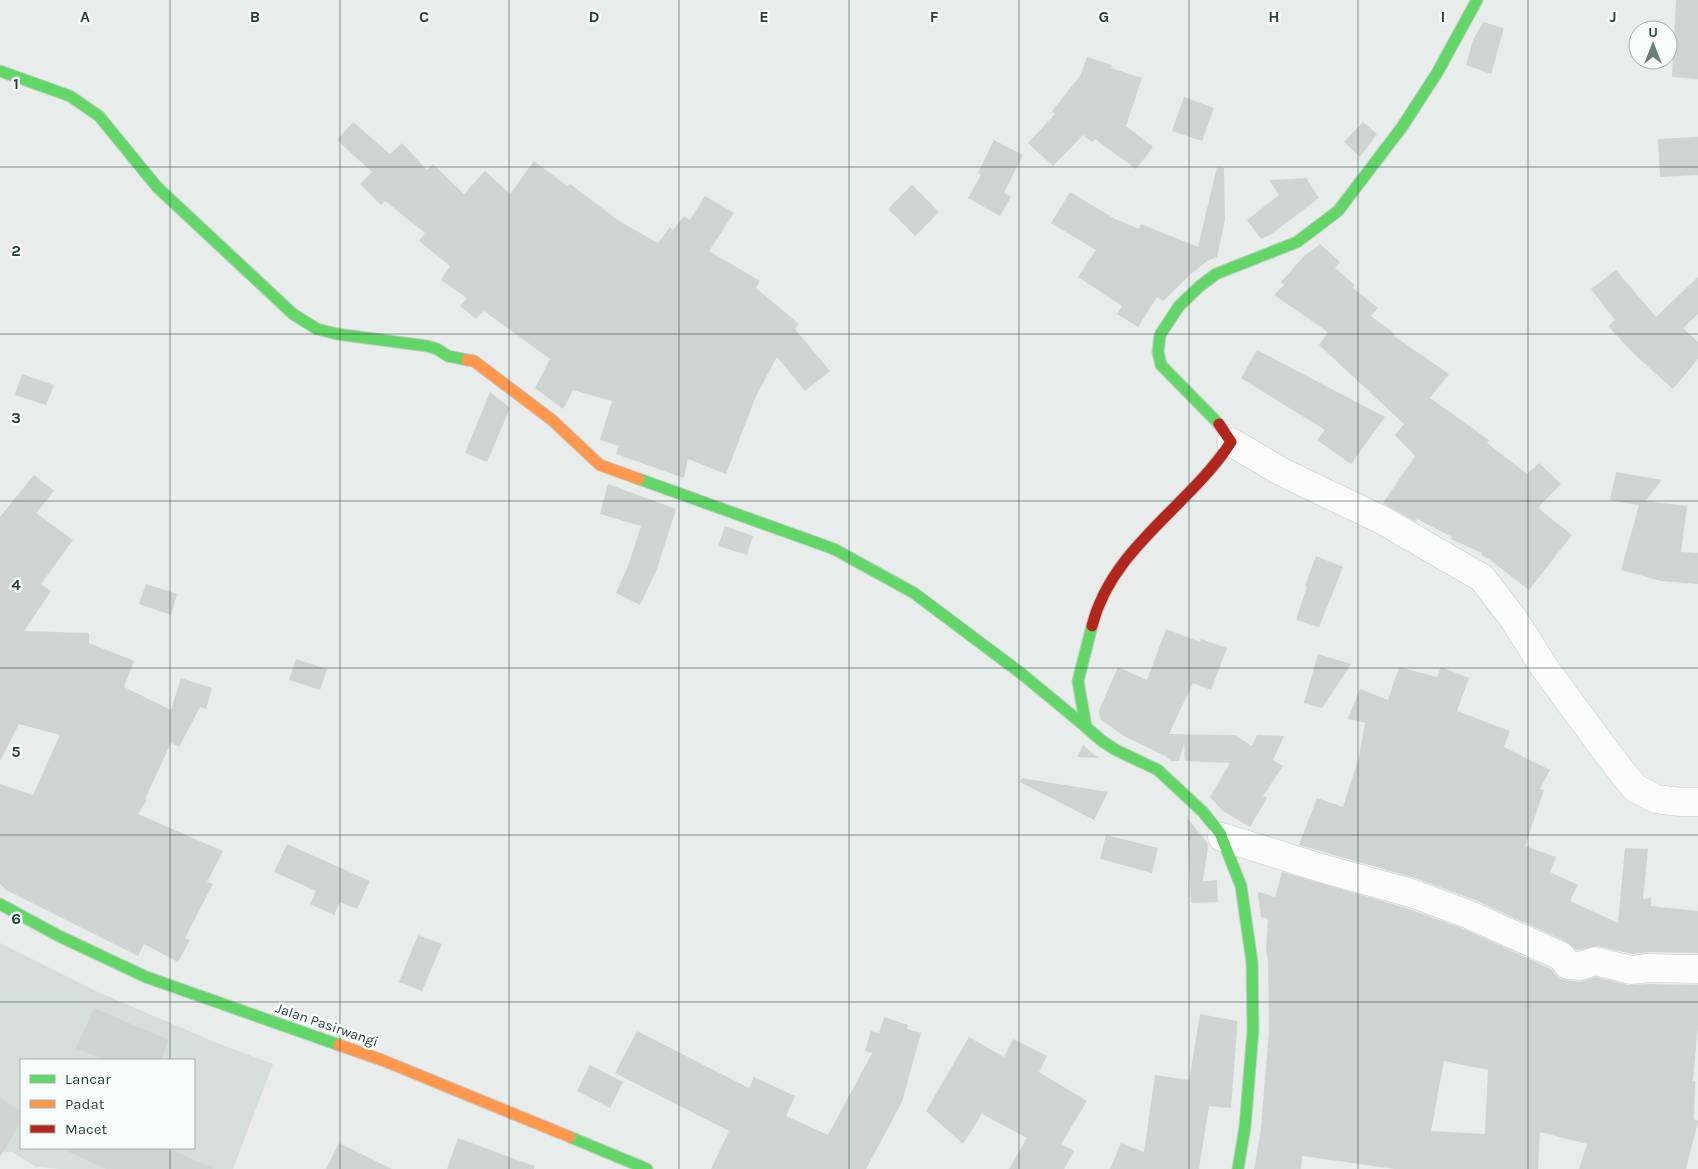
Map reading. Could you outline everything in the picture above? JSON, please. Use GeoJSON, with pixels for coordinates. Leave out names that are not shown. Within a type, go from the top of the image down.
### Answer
{"type":"FeatureCollection","features":[{"type":"Feature","properties":{"kind":"street"},"geometry":{"type":"LineString","coordinates":[[1477,0],[1437,73],[1402,127],[1338,211],[1297,242],[1239,264],[1208,280],[1179,306],[1160,335],[1158,352],[1161,365],[1215,418],[1230,442],[1282,472],[1382,520],[1482,578],[1513,618],[1544,667],[1635,788],[1656,799],[1698,802]]}},
{"type":"Feature","properties":{"kind":"street"},"geometry":{"type":"LineString","coordinates":[[0,71],[70,96],[85,104],[99,116],[157,187],[304,323],[336,334],[415,344],[437,349],[448,356],[474,361],[552,420],[600,465],[834,549],[914,593],[1022,674],[1102,741],[1116,750],[1158,770],[1203,812],[1222,837],[1241,886],[1252,962],[1253,1030],[1245,1127],[1238,1169]]}},
{"type":"Feature","properties":{"kind":"street"},"geometry":{"type":"LineString","coordinates":[[1086,727],[1078,682],[1095,613],[1111,580],[1132,550],[1218,462],[1230,442]]}},
{"type":"Feature","properties":{"kind":"street"},"geometry":{"type":"LineString","coordinates":[[1222,837],[1321,868],[1411,893],[1470,916],[1561,956],[1568,965],[1580,966],[1595,961],[1632,970],[1648,968],[1698,969]]}},
{"type":"Feature","properties":{"kind":"street","name":"Jalan Pasirwangi"},"geometry":{"type":"LineString","coordinates":[[0,904],[59,936],[146,977],[382,1060],[647,1169]]}},
{"type":"Feature","properties":{"kind":"shaded area"},"geometry":{"type":"Polygon","coordinates":[[[0,943],[98,992],[217,1043],[273,1064],[233,1169],[60,1169],[36,1167],[13,1152],[0,1152],[0,943]]]}},
{"type":"Feature","properties":{"kind":"building"},"geometry":{"type":"Polygon","coordinates":[[[1676,0],[1698,0],[1698,79],[1672,77],[1672,70],[1678,70],[1678,20],[1675,20],[1676,0]]]}},
{"type":"Feature","properties":{"kind":"building"},"geometry":{"type":"Polygon","coordinates":[[[1483,22],[1504,28],[1491,74],[1466,65],[1473,40],[1483,22]]]}},
{"type":"Feature","properties":{"kind":"building"},"geometry":{"type":"Polygon","coordinates":[[[1087,57],[1112,65],[1111,68],[1142,78],[1126,126],[1153,147],[1136,169],[1095,139],[1092,142],[1083,135],[1053,166],[1028,143],[1055,114],[1052,111],[1080,76],[1087,57]]]}},
{"type":"Feature","properties":{"kind":"building"},"geometry":{"type":"Polygon","coordinates":[[[1184,97],[1214,108],[1202,141],[1172,131],[1184,97]]]}},
{"type":"Feature","properties":{"kind":"building"},"geometry":{"type":"Polygon","coordinates":[[[353,122],[390,154],[402,143],[427,170],[433,164],[464,194],[485,171],[510,194],[534,161],[567,186],[570,184],[619,221],[658,243],[670,227],[673,230],[684,216],[690,220],[705,196],[734,213],[709,251],[760,281],[756,288],[799,324],[795,329],[830,371],[805,391],[777,357],[756,396],[726,474],[688,459],[684,478],[616,454],[619,446],[600,440],[612,401],[573,390],[563,409],[535,388],[550,359],[484,311],[476,319],[460,306],[467,298],[441,280],[450,266],[419,241],[425,233],[385,201],[381,205],[360,184],[372,172],[337,140],[353,122]]]}},
{"type":"Feature","properties":{"kind":"building"},"geometry":{"type":"Polygon","coordinates":[[[1363,122],[1377,134],[1360,157],[1344,142],[1363,122]]]}},
{"type":"Feature","properties":{"kind":"building"},"geometry":{"type":"Polygon","coordinates":[[[1698,137],[1698,175],[1660,177],[1658,139],[1698,137]]]}},
{"type":"Feature","properties":{"kind":"building"},"geometry":{"type":"Polygon","coordinates":[[[994,140],[1023,155],[1004,193],[1011,197],[1000,216],[968,198],[981,175],[978,173],[994,140]]]}},
{"type":"Feature","properties":{"kind":"building"},"geometry":{"type":"Polygon","coordinates":[[[1217,167],[1224,168],[1225,220],[1217,257],[1207,261],[1191,274],[1163,301],[1157,297],[1138,327],[1117,314],[1122,306],[1078,277],[1096,250],[1051,223],[1070,192],[1115,219],[1139,229],[1141,224],[1198,247],[1217,167]]]}},
{"type":"Feature","properties":{"kind":"building"},"geometry":{"type":"Polygon","coordinates":[[[1306,178],[1319,198],[1270,235],[1261,239],[1247,220],[1279,195],[1269,180],[1306,178]]]}},
{"type":"Feature","properties":{"kind":"building"},"geometry":{"type":"Polygon","coordinates":[[[912,185],[939,212],[915,236],[888,209],[912,185]]]}},
{"type":"Feature","properties":{"kind":"building"},"geometry":{"type":"Polygon","coordinates":[[[1320,244],[1340,262],[1335,268],[1355,285],[1353,288],[1378,308],[1371,316],[1395,334],[1394,336],[1449,374],[1430,398],[1489,440],[1487,443],[1527,474],[1539,463],[1561,484],[1538,508],[1572,535],[1529,590],[1481,555],[1482,553],[1451,539],[1452,537],[1417,519],[1416,522],[1383,503],[1415,456],[1395,435],[1404,424],[1319,345],[1328,332],[1274,295],[1284,285],[1281,282],[1304,256],[1320,244]]]}},
{"type":"Feature","properties":{"kind":"building"},"geometry":{"type":"Polygon","coordinates":[[[1616,270],[1656,317],[1698,277],[1698,314],[1683,328],[1698,342],[1698,359],[1673,389],[1634,354],[1608,326],[1615,320],[1591,289],[1616,270]]]}},
{"type":"Feature","properties":{"kind":"building"},"geometry":{"type":"Polygon","coordinates":[[[1257,350],[1385,417],[1351,464],[1317,440],[1325,430],[1241,378],[1257,350]]]}},
{"type":"Feature","properties":{"kind":"building"},"geometry":{"type":"Polygon","coordinates":[[[22,374],[54,385],[46,405],[15,395],[22,374]]]}},
{"type":"Feature","properties":{"kind":"building"},"geometry":{"type":"Polygon","coordinates":[[[490,392],[510,408],[487,462],[465,453],[490,392]]]}},
{"type":"Feature","properties":{"kind":"building"},"geometry":{"type":"Polygon","coordinates":[[[1616,472],[1662,480],[1645,501],[1687,506],[1681,552],[1698,553],[1698,584],[1661,581],[1621,570],[1639,505],[1610,500],[1616,472]]]}},
{"type":"Feature","properties":{"kind":"building"},"geometry":{"type":"Polygon","coordinates":[[[34,475],[54,491],[36,513],[73,540],[41,584],[51,591],[24,631],[89,633],[89,643],[134,661],[124,687],[171,710],[181,678],[212,688],[206,709],[200,707],[179,747],[171,743],[145,799],[147,800],[138,814],[223,851],[207,882],[213,884],[185,938],[190,940],[178,962],[144,944],[138,956],[6,890],[0,884],[0,784],[33,795],[60,735],[19,724],[0,761],[0,517],[34,475]]]}},
{"type":"Feature","properties":{"kind":"building"},"geometry":{"type":"Polygon","coordinates":[[[608,484],[676,509],[657,569],[640,605],[616,593],[628,566],[641,526],[600,514],[608,484]]]}},
{"type":"Feature","properties":{"kind":"building"},"geometry":{"type":"Polygon","coordinates":[[[725,526],[753,536],[747,555],[718,546],[725,526]]]}},
{"type":"Feature","properties":{"kind":"building"},"geometry":{"type":"Polygon","coordinates":[[[1316,556],[1343,567],[1319,627],[1296,620],[1307,586],[1305,586],[1316,556]]]}},
{"type":"Feature","properties":{"kind":"building"},"geometry":{"type":"Polygon","coordinates":[[[146,584],[177,594],[171,615],[139,604],[146,584]]]}},
{"type":"Feature","properties":{"kind":"building"},"geometry":{"type":"Polygon","coordinates":[[[1166,629],[1200,642],[1201,639],[1227,648],[1211,690],[1193,683],[1169,734],[1235,735],[1252,746],[1257,735],[1284,736],[1273,760],[1283,766],[1263,796],[1267,798],[1250,827],[1223,811],[1210,797],[1230,763],[1185,761],[1184,743],[1179,761],[1171,761],[1165,756],[1124,736],[1100,719],[1099,710],[1118,667],[1147,680],[1166,629]]]}},
{"type":"Feature","properties":{"kind":"building"},"geometry":{"type":"Polygon","coordinates":[[[1318,654],[1351,664],[1322,708],[1304,703],[1318,654]]]}},
{"type":"Feature","properties":{"kind":"building"},"geometry":{"type":"Polygon","coordinates":[[[296,659],[327,669],[320,690],[289,680],[296,659]]]}},
{"type":"Feature","properties":{"kind":"building"},"geometry":{"type":"Polygon","coordinates":[[[1399,667],[1437,677],[1441,667],[1469,678],[1457,711],[1510,731],[1504,747],[1550,770],[1540,789],[1544,790],[1525,846],[1556,857],[1550,872],[1578,885],[1570,901],[1618,923],[1625,848],[1648,849],[1643,899],[1651,898],[1651,906],[1698,911],[1698,953],[1648,952],[1632,954],[1598,946],[1576,950],[1567,942],[1475,900],[1415,878],[1299,845],[1317,798],[1343,807],[1359,757],[1365,723],[1348,719],[1360,689],[1388,700],[1399,667]]]}},
{"type":"Feature","properties":{"kind":"building"},"geometry":{"type":"Polygon","coordinates":[[[1083,745],[1092,753],[1100,758],[1077,757],[1083,745]]]}},
{"type":"Feature","properties":{"kind":"building"},"geometry":{"type":"Polygon","coordinates":[[[1022,778],[1108,792],[1094,820],[1020,782],[1022,778]]]}},
{"type":"Feature","properties":{"kind":"building"},"geometry":{"type":"Polygon","coordinates":[[[1187,818],[1208,846],[1203,881],[1217,880],[1218,902],[1191,903],[1187,818]]]}},
{"type":"Feature","properties":{"kind":"building"},"geometry":{"type":"Polygon","coordinates":[[[1106,835],[1158,848],[1152,873],[1100,859],[1106,835]]]}},
{"type":"Feature","properties":{"kind":"building"},"geometry":{"type":"Polygon","coordinates":[[[287,844],[370,881],[357,909],[340,902],[334,915],[310,904],[316,891],[274,872],[287,844]]]}},
{"type":"Feature","properties":{"kind":"building"},"geometry":{"type":"Polygon","coordinates":[[[1282,872],[1406,908],[1464,929],[1551,969],[1560,979],[1579,982],[1596,977],[1628,985],[1698,985],[1698,1024],[1693,1081],[1695,1081],[1694,1119],[1698,1122],[1686,1169],[1579,1169],[1587,1144],[1540,1132],[1538,1169],[1395,1169],[1302,1156],[1301,1169],[1254,1169],[1261,1128],[1269,1030],[1266,948],[1268,919],[1261,917],[1258,895],[1259,892],[1275,897],[1282,872]],[[1444,1061],[1431,1131],[1485,1134],[1488,1070],[1444,1061]]]}},
{"type":"Feature","properties":{"kind":"building"},"geometry":{"type":"Polygon","coordinates":[[[418,935],[442,944],[422,991],[399,982],[418,935]]]}},
{"type":"Feature","properties":{"kind":"building"},"geometry":{"type":"Polygon","coordinates":[[[94,1008],[169,1040],[161,1059],[102,1059],[76,1048],[94,1008]]]}},
{"type":"Feature","properties":{"kind":"building"},"geometry":{"type":"Polygon","coordinates":[[[1200,1014],[1237,1021],[1237,1029],[1231,1108],[1209,1106],[1199,1169],[1110,1169],[1121,1143],[1144,1152],[1155,1075],[1189,1080],[1200,1014]]]}},
{"type":"Feature","properties":{"kind":"building"},"geometry":{"type":"Polygon","coordinates":[[[884,1017],[908,1025],[907,1029],[921,1033],[902,1102],[866,1169],[711,1169],[729,1131],[615,1073],[637,1031],[749,1088],[754,1077],[795,1096],[786,1116],[828,1135],[872,1053],[865,1051],[871,1031],[879,1033],[884,1017]]]}},
{"type":"Feature","properties":{"kind":"building"},"geometry":{"type":"Polygon","coordinates":[[[969,1037],[1004,1057],[1013,1039],[1047,1056],[1039,1072],[1087,1101],[1061,1144],[1074,1151],[1064,1169],[1009,1169],[1027,1138],[982,1114],[963,1144],[926,1111],[969,1037]]]}},
{"type":"Feature","properties":{"kind":"building"},"geometry":{"type":"Polygon","coordinates":[[[590,1065],[623,1082],[610,1108],[577,1091],[590,1065]]]}},
{"type":"Feature","properties":{"kind":"building"},"geometry":{"type":"Polygon","coordinates":[[[0,1098],[20,1110],[20,1124],[0,1157],[0,1098]]]}},
{"type":"Feature","properties":{"kind":"building"},"geometry":{"type":"Polygon","coordinates":[[[458,1138],[534,1166],[534,1169],[447,1169],[458,1138]]]}},
{"type":"Feature","properties":{"kind":"building"},"geometry":{"type":"Polygon","coordinates":[[[339,1143],[392,1169],[326,1169],[339,1143]]]}},
{"type":"Feature","properties":{"kind":"building"},"geometry":{"type":"Polygon","coordinates":[[[62,1149],[170,1149],[214,1169],[106,1169],[62,1149]]]}},
{"type":"Feature","properties":{"kind":"traffic: fast"},"geometry":{"type":"LineString","coordinates":[[1219,424],[1161,365],[1158,352],[1160,335],[1179,306],[1216,274],[1297,242],[1338,211],[1402,127],[1437,73],[1477,0]]}},
{"type":"Feature","properties":{"kind":"traffic: fast"},"geometry":{"type":"LineString","coordinates":[[0,71],[70,96],[99,116],[157,187],[293,314],[317,329],[337,334],[427,346],[437,349],[448,356],[467,360]]}},
{"type":"Feature","properties":{"kind":"traffic: fast"},"geometry":{"type":"LineString","coordinates":[[639,479],[834,549],[914,593],[1022,674],[1086,727]]}},
{"type":"Feature","properties":{"kind":"traffic: fast"},"geometry":{"type":"LineString","coordinates":[[1092,626],[1078,681],[1086,727],[1116,750],[1158,770],[1203,812],[1220,833],[1241,886],[1252,962],[1253,1030],[1245,1127],[1238,1169]]}},
{"type":"Feature","properties":{"kind":"traffic: fast"},"geometry":{"type":"LineString","coordinates":[[0,904],[59,936],[146,977],[339,1045]]}},
{"type":"Feature","properties":{"kind":"traffic: fast"},"geometry":{"type":"LineString","coordinates":[[570,1137],[647,1169]]}},
{"type":"Feature","properties":{"kind":"traffic: slow"},"geometry":{"type":"LineString","coordinates":[[467,360],[474,361],[552,420],[600,465],[639,479]]}},
{"type":"Feature","properties":{"kind":"traffic: slow"},"geometry":{"type":"LineString","coordinates":[[339,1045],[382,1060],[570,1137]]}},
{"type":"Feature","properties":{"kind":"traffic: jam"},"geometry":{"type":"LineString","coordinates":[[1092,626],[1102,598],[1116,573],[1153,529],[1214,465],[1231,442],[1219,424]]}}]}
